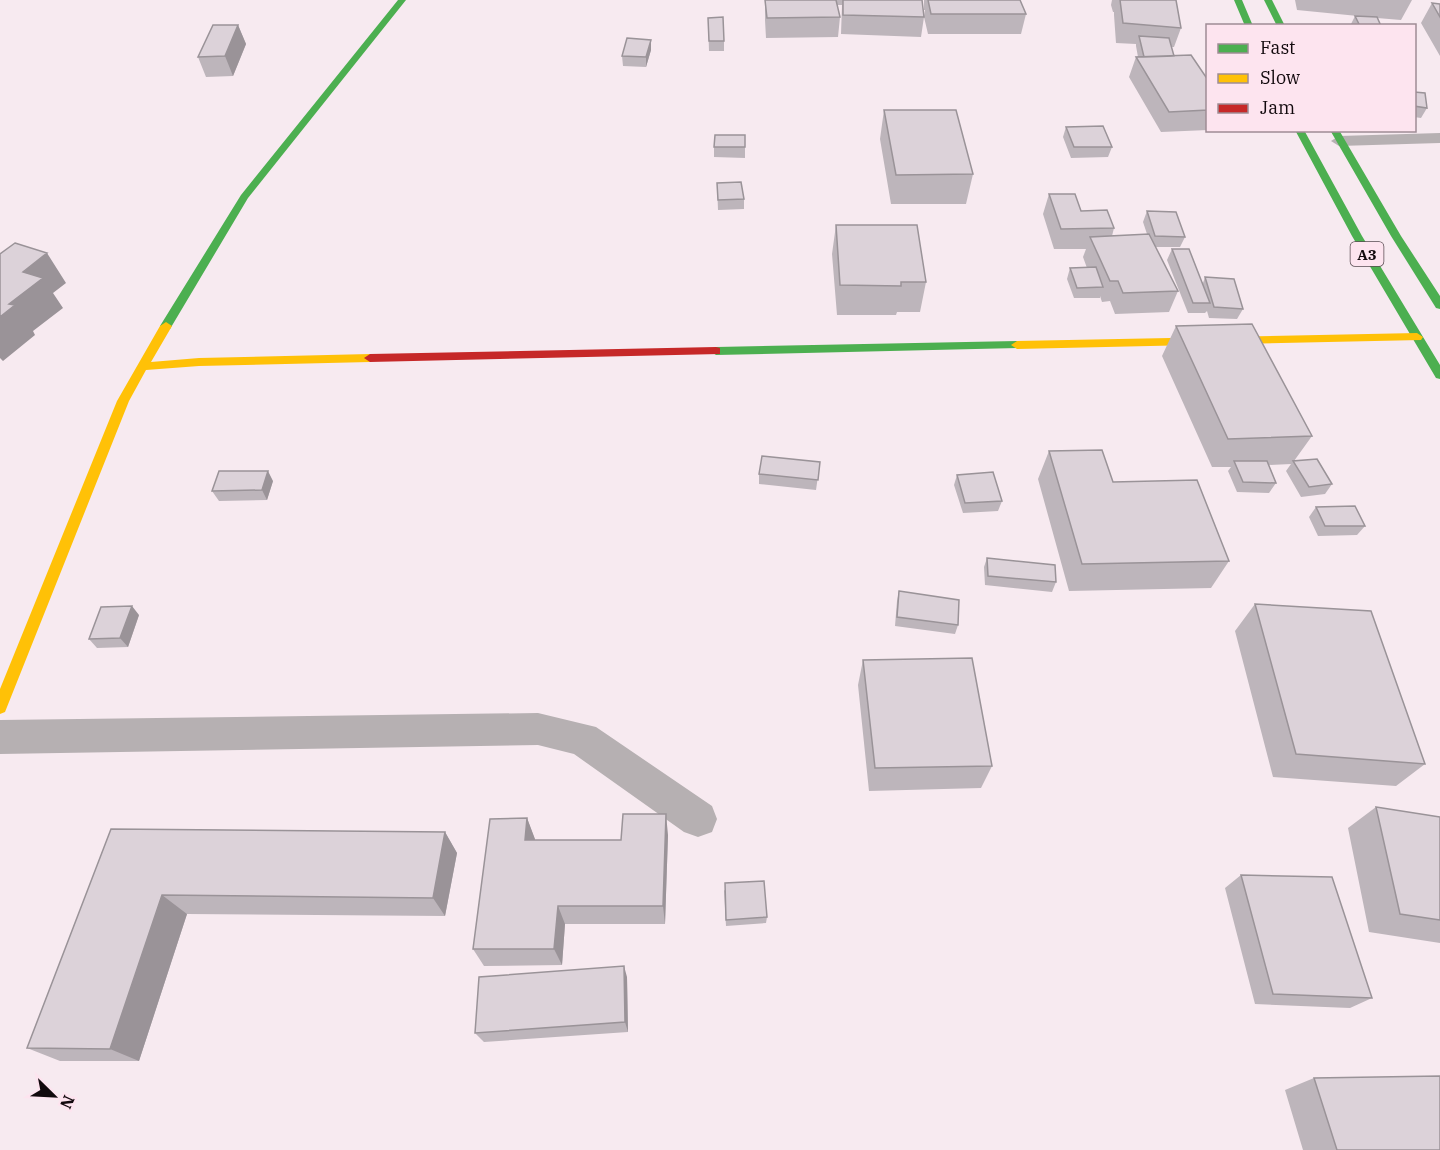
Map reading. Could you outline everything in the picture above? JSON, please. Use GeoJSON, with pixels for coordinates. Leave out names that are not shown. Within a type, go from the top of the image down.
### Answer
{"type":"FeatureCollection","features":[{"type":"Feature","properties":{"kind":"main road"},"geometry":{"type":"LineString","coordinates":[[0,707],[123,401],[141,366],[244,197],[402,0]]}},
{"type":"Feature","properties":{"kind":"main road"},"geometry":{"type":"LineString","coordinates":[[1238,0],[1249,24]]}},
{"type":"Feature","properties":{"kind":"main road"},"geometry":{"type":"LineString","coordinates":[[1268,0],[1280,24]]}},
{"type":"Feature","properties":{"kind":"main road","name":"A3"},"geometry":{"type":"LineString","coordinates":[[1300,132],[1357,236],[1440,375]]}},
{"type":"Feature","properties":{"kind":"main road","name":"A3"},"geometry":{"type":"LineString","coordinates":[[1336,136],[1440,305]]}},
{"type":"Feature","properties":{"kind":"main road"},"geometry":{"type":"LineString","coordinates":[[141,366],[199,362],[1417,337]]}},
{"type":"Feature","properties":{"kind":"street"},"geometry":{"type":"LineString","coordinates":[[0,738],[538,729],[584,739],[698,819]]}},
{"type":"Feature","properties":{"kind":"lane"},"geometry":{"type":"LineString","coordinates":[[1336,136],[1440,138]]}},
{"type":"Feature","properties":{"kind":"building"},"geometry":{"type":"Polygon","coordinates":[[[765,0],[836,0],[840,17],[767,18],[765,0]]]}},
{"type":"Feature","properties":{"kind":"building"},"geometry":{"type":"Polygon","coordinates":[[[843,0],[922,0],[924,17],[843,15],[843,0]]]}},
{"type":"Feature","properties":{"kind":"building"},"geometry":{"type":"Polygon","coordinates":[[[928,0],[1020,0],[1026,14],[931,14],[928,0]]]}},
{"type":"Feature","properties":{"kind":"building"},"geometry":{"type":"Polygon","coordinates":[[[1120,0],[1176,0],[1181,28],[1123,23],[1120,0]]]}},
{"type":"Feature","properties":{"kind":"building"},"geometry":{"type":"Polygon","coordinates":[[[1432,3],[1440,4],[1440,17],[1432,3]]]}},
{"type":"Feature","properties":{"kind":"building"},"geometry":{"type":"Polygon","coordinates":[[[1355,16],[1377,17],[1380,24],[1359,24],[1355,16]]]}},
{"type":"Feature","properties":{"kind":"building"},"geometry":{"type":"Polygon","coordinates":[[[723,17],[724,41],[709,41],[708,18],[723,17]]]}},
{"type":"Feature","properties":{"kind":"building"},"geometry":{"type":"Polygon","coordinates":[[[213,25],[238,25],[225,56],[198,57],[213,25]]]}},
{"type":"Feature","properties":{"kind":"building"},"geometry":{"type":"Polygon","coordinates":[[[1139,36],[1169,38],[1174,56],[1144,57],[1139,36]]]}},
{"type":"Feature","properties":{"kind":"building"},"geometry":{"type":"Polygon","coordinates":[[[627,38],[651,40],[646,57],[622,56],[627,38]]]}},
{"type":"Feature","properties":{"kind":"building"},"geometry":{"type":"Polygon","coordinates":[[[1191,55],[1206,77],[1206,110],[1169,112],[1136,57],[1191,55]]]}},
{"type":"Feature","properties":{"kind":"building"},"geometry":{"type":"Polygon","coordinates":[[[1416,92],[1425,93],[1427,108],[1416,106],[1416,92]]]}},
{"type":"Feature","properties":{"kind":"building"},"geometry":{"type":"Polygon","coordinates":[[[884,110],[956,110],[973,174],[896,175],[884,110]]]}},
{"type":"Feature","properties":{"kind":"building"},"geometry":{"type":"Polygon","coordinates":[[[1103,126],[1112,147],[1074,147],[1066,127],[1103,126]]]}},
{"type":"Feature","properties":{"kind":"building"},"geometry":{"type":"Polygon","coordinates":[[[715,135],[745,135],[745,147],[714,147],[715,135]]]}},
{"type":"Feature","properties":{"kind":"building"},"geometry":{"type":"Polygon","coordinates":[[[741,182],[744,199],[718,200],[717,183],[741,182]]]}},
{"type":"Feature","properties":{"kind":"building"},"geometry":{"type":"Polygon","coordinates":[[[1049,194],[1075,194],[1081,211],[1107,210],[1114,228],[1061,229],[1049,194]]]}},
{"type":"Feature","properties":{"kind":"building"},"geometry":{"type":"Polygon","coordinates":[[[1147,211],[1176,212],[1185,237],[1155,236],[1147,211]]]}},
{"type":"Feature","properties":{"kind":"building"},"geometry":{"type":"Polygon","coordinates":[[[836,225],[917,225],[926,282],[901,282],[901,286],[840,285],[836,225]]]}},
{"type":"Feature","properties":{"kind":"building"},"geometry":{"type":"Polygon","coordinates":[[[1149,234],[1178,291],[1123,293],[1118,281],[1110,281],[1090,237],[1149,234]]]}},
{"type":"Feature","properties":{"kind":"building"},"geometry":{"type":"Polygon","coordinates":[[[15,243],[47,253],[23,272],[43,278],[9,304],[15,305],[0,317],[0,254],[15,243]]]}},
{"type":"Feature","properties":{"kind":"building"},"geometry":{"type":"Polygon","coordinates":[[[1172,249],[1189,249],[1210,303],[1193,303],[1172,249]]]}},
{"type":"Feature","properties":{"kind":"building"},"geometry":{"type":"Polygon","coordinates":[[[1096,267],[1103,287],[1077,288],[1070,268],[1096,267]]]}},
{"type":"Feature","properties":{"kind":"building"},"geometry":{"type":"Polygon","coordinates":[[[1205,277],[1234,279],[1243,309],[1214,307],[1205,277]]]}},
{"type":"Feature","properties":{"kind":"building"},"geometry":{"type":"Polygon","coordinates":[[[1252,324],[1312,436],[1228,439],[1176,326],[1252,324]]]}},
{"type":"Feature","properties":{"kind":"building"},"geometry":{"type":"Polygon","coordinates":[[[1102,450],[1113,482],[1197,480],[1229,561],[1082,564],[1049,451],[1102,450]]]}},
{"type":"Feature","properties":{"kind":"building"},"geometry":{"type":"Polygon","coordinates":[[[762,456],[820,462],[818,480],[759,474],[762,456]]]}},
{"type":"Feature","properties":{"kind":"building"},"geometry":{"type":"Polygon","coordinates":[[[1317,459],[1332,484],[1309,487],[1293,461],[1317,459]]]}},
{"type":"Feature","properties":{"kind":"building"},"geometry":{"type":"Polygon","coordinates":[[[1234,461],[1267,461],[1276,483],[1243,482],[1234,461]]]}},
{"type":"Feature","properties":{"kind":"building"},"geometry":{"type":"Polygon","coordinates":[[[219,471],[268,471],[262,490],[212,491],[219,471]]]}},
{"type":"Feature","properties":{"kind":"building"},"geometry":{"type":"Polygon","coordinates":[[[993,472],[1002,501],[965,503],[957,475],[993,472]]]}},
{"type":"Feature","properties":{"kind":"building"},"geometry":{"type":"Polygon","coordinates":[[[1355,506],[1365,526],[1325,526],[1316,507],[1355,506]]]}},
{"type":"Feature","properties":{"kind":"building"},"geometry":{"type":"Polygon","coordinates":[[[987,558],[1055,565],[1056,582],[988,576],[987,558]]]}},
{"type":"Feature","properties":{"kind":"building"},"geometry":{"type":"Polygon","coordinates":[[[899,591],[959,600],[958,625],[897,617],[899,591]]]}},
{"type":"Feature","properties":{"kind":"building"},"geometry":{"type":"Polygon","coordinates":[[[1255,604],[1371,611],[1425,764],[1296,754],[1255,604]]]}},
{"type":"Feature","properties":{"kind":"building"},"geometry":{"type":"Polygon","coordinates":[[[132,606],[120,638],[89,639],[101,607],[132,606]]]}},
{"type":"Feature","properties":{"kind":"building"},"geometry":{"type":"Polygon","coordinates":[[[972,658],[992,766],[875,768],[863,660],[972,658]]]}},
{"type":"Feature","properties":{"kind":"building"},"geometry":{"type":"Polygon","coordinates":[[[1376,807],[1440,817],[1440,920],[1400,914],[1376,807]]]}},
{"type":"Feature","properties":{"kind":"building"},"geometry":{"type":"Polygon","coordinates":[[[623,814],[666,814],[663,906],[558,906],[554,949],[473,949],[490,819],[527,818],[525,840],[621,840],[623,814]]]}},
{"type":"Feature","properties":{"kind":"building"},"geometry":{"type":"Polygon","coordinates":[[[111,829],[445,832],[433,898],[162,895],[110,1049],[27,1048],[111,829]]]}},
{"type":"Feature","properties":{"kind":"building"},"geometry":{"type":"Polygon","coordinates":[[[1241,875],[1332,877],[1372,998],[1273,994],[1241,875]]]}},
{"type":"Feature","properties":{"kind":"building"},"geometry":{"type":"Polygon","coordinates":[[[764,881],[767,917],[726,920],[725,883],[764,881]]]}},
{"type":"Feature","properties":{"kind":"building"},"geometry":{"type":"Polygon","coordinates":[[[624,966],[625,1022],[475,1033],[479,977],[624,966]]]}},
{"type":"Feature","properties":{"kind":"building"},"geometry":{"type":"Polygon","coordinates":[[[1440,1076],[1440,1150],[1337,1150],[1314,1078],[1440,1076]]]}},
{"type":"Feature","properties":{"kind":"traffic: fast"},"geometry":{"type":"LineString","coordinates":[[166,326],[244,197],[402,0]]}},
{"type":"Feature","properties":{"kind":"traffic: fast"},"geometry":{"type":"LineString","coordinates":[[1238,0],[1248,24]]}},
{"type":"Feature","properties":{"kind":"traffic: fast"},"geometry":{"type":"LineString","coordinates":[[1268,0],[1280,24]]}},
{"type":"Feature","properties":{"kind":"traffic: fast"},"geometry":{"type":"LineString","coordinates":[[1300,132],[1357,236],[1440,375]]}},
{"type":"Feature","properties":{"kind":"traffic: fast"},"geometry":{"type":"LineString","coordinates":[[1335,132],[1396,236],[1440,305]]}},
{"type":"Feature","properties":{"kind":"traffic: fast"},"geometry":{"type":"LineString","coordinates":[[716,351],[1017,345]]}},
{"type":"Feature","properties":{"kind":"traffic: slow"},"geometry":{"type":"LineString","coordinates":[[0,707],[123,401],[166,326]]}},
{"type":"Feature","properties":{"kind":"traffic: slow"},"geometry":{"type":"LineString","coordinates":[[1017,345],[1417,337]]}},
{"type":"Feature","properties":{"kind":"traffic: slow"},"geometry":{"type":"LineString","coordinates":[[141,367],[199,362],[370,358]]}},
{"type":"Feature","properties":{"kind":"traffic: jam"},"geometry":{"type":"LineString","coordinates":[[370,358],[716,351]]}}]}
